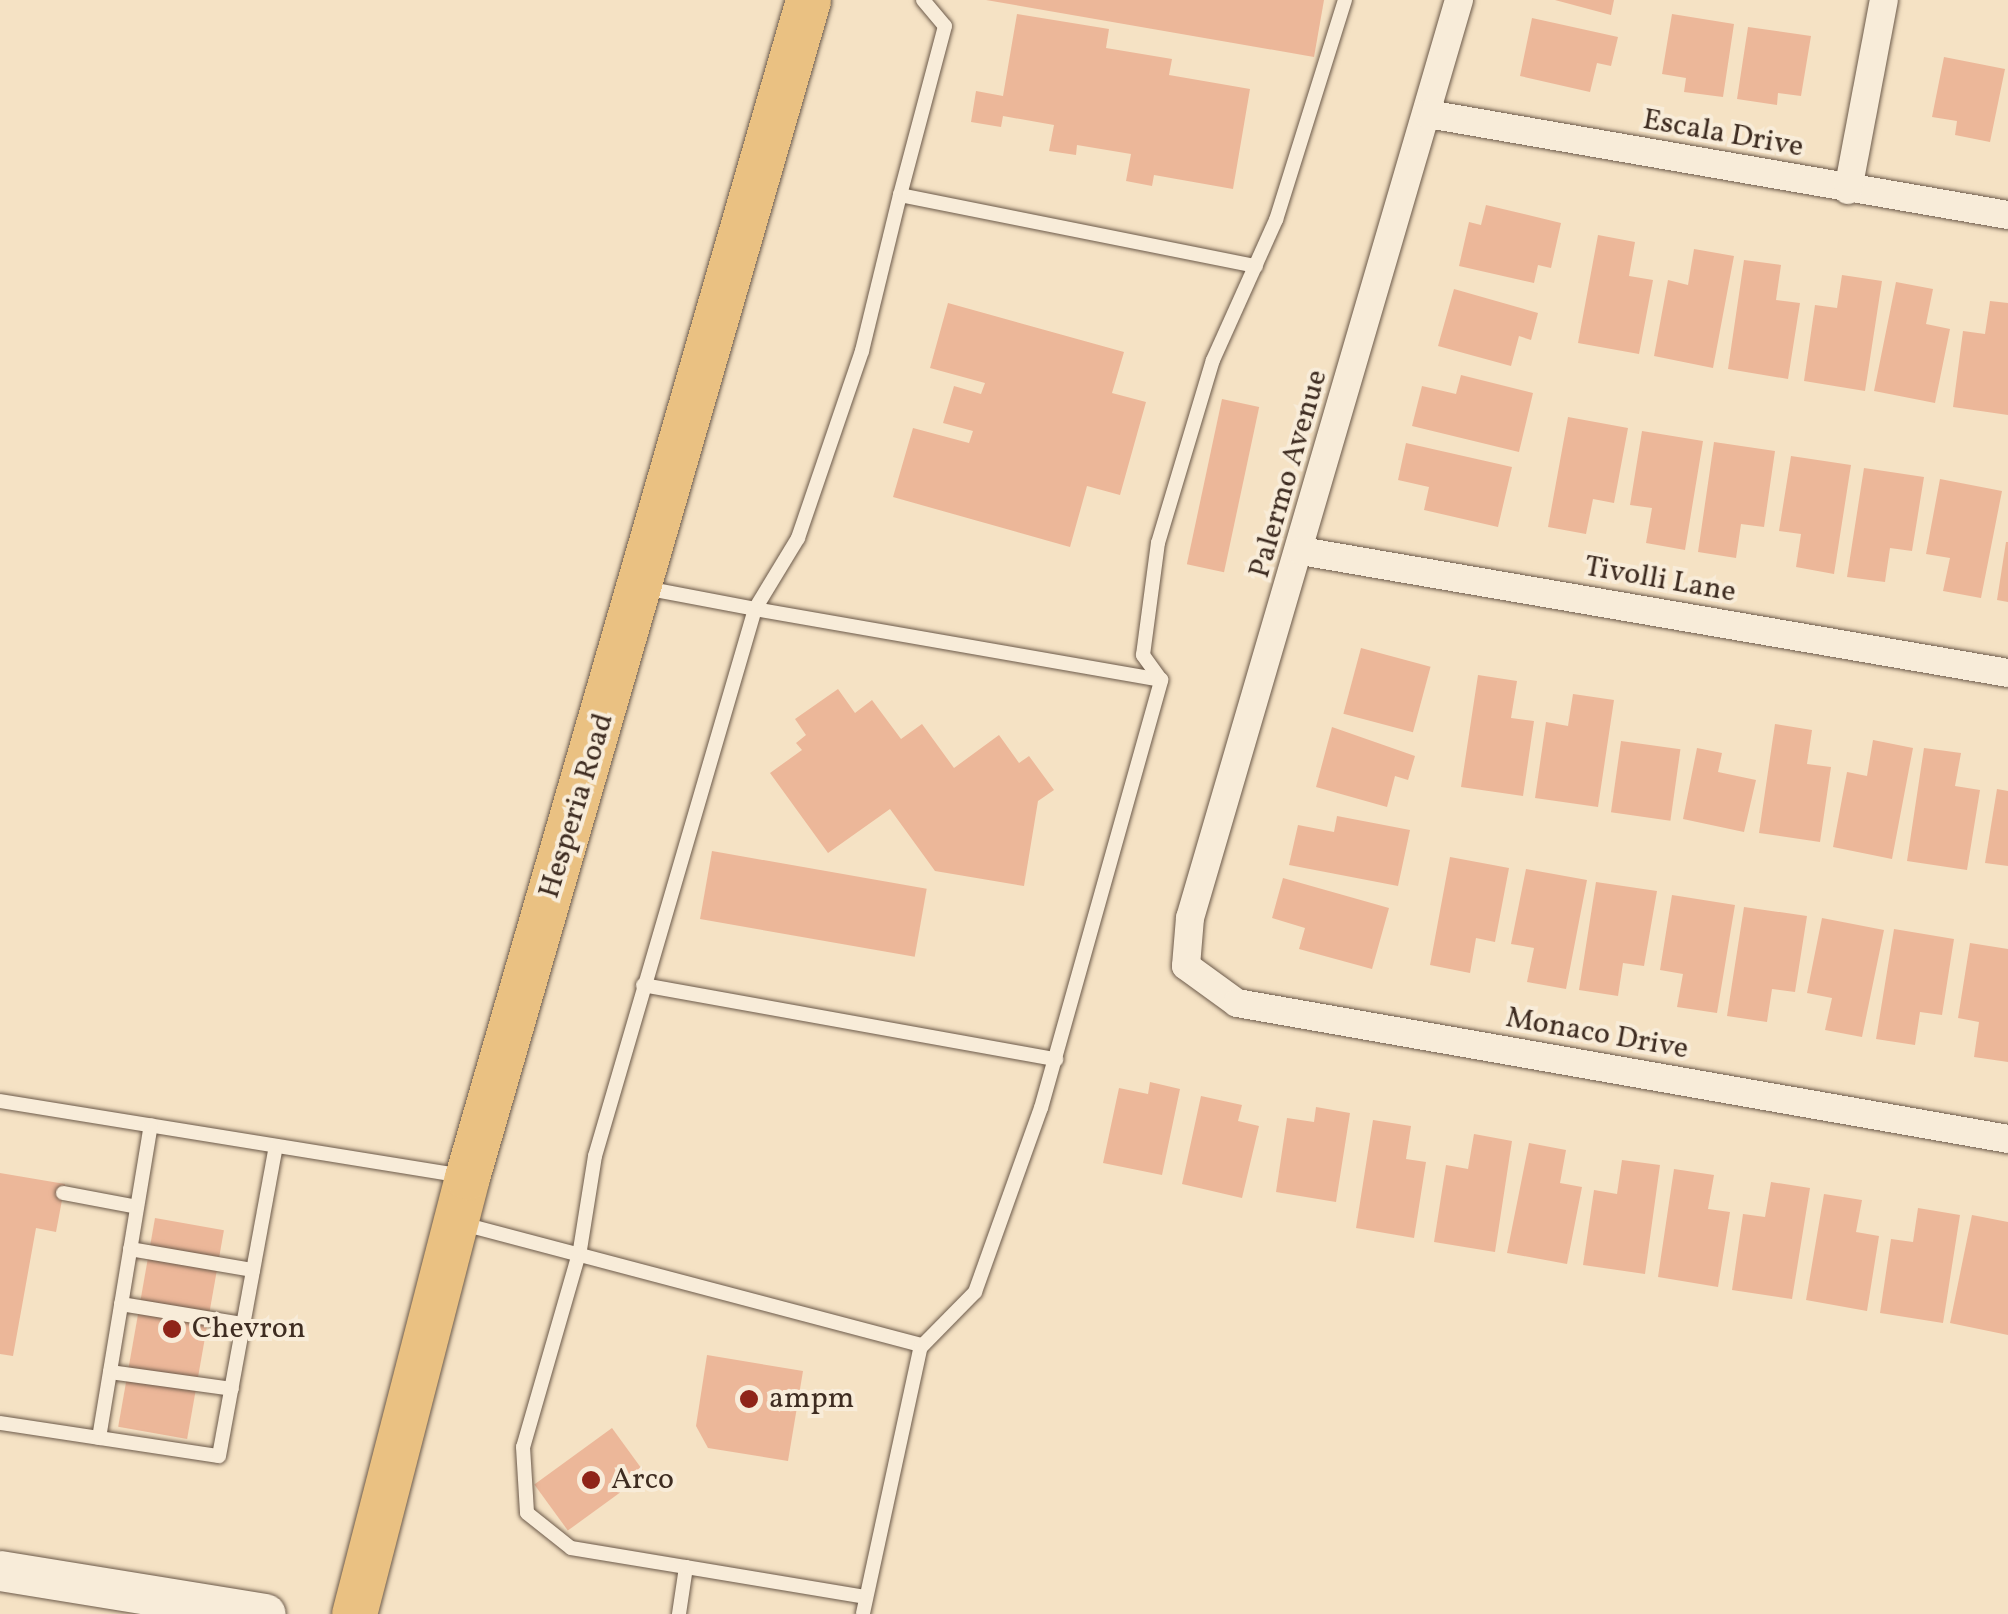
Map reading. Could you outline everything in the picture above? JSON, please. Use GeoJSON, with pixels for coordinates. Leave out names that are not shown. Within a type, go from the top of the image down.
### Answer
{"type":"FeatureCollection","features":[{"type":"Feature","properties":{"kind":"main road","name":"Hesperia Road"},"geometry":{"type":"LineString","coordinates":[[354,1614],[454,1222],[641,588],[808,0]]}},
{"type":"Feature","properties":{"kind":"street","name":"Palermo Avenue"},"geometry":{"type":"LineString","coordinates":[[1186,966],[1190,918],[1301,550],[1459,0]]}},
{"type":"Feature","properties":{"kind":"street"},"geometry":{"type":"LineString","coordinates":[[1848,190],[1884,0]]}},
{"type":"Feature","properties":{"kind":"street","name":"Escala Drive"},"geometry":{"type":"LineString","coordinates":[[1428,114],[2008,216]]}},
{"type":"Feature","properties":{"kind":"street","name":"Tivolli Lane"},"geometry":{"type":"LineString","coordinates":[[1301,550],[2008,673]]}},
{"type":"Feature","properties":{"kind":"street","name":"Monaco Drive"},"geometry":{"type":"LineString","coordinates":[[1186,966],[1238,1003],[2008,1139]]}},
{"type":"Feature","properties":{"kind":"street"},"geometry":{"type":"LineString","coordinates":[[0,1572],[266,1614]]}},
{"type":"Feature","properties":{"kind":"lane"},"geometry":{"type":"LineString","coordinates":[[866,1597],[571,1548],[527,1513],[524,1447],[580,1250],[595,1156],[754,609],[798,538],[862,351],[945,26],[923,0]]}},
{"type":"Feature","properties":{"kind":"lane"},"geometry":{"type":"LineString","coordinates":[[1162,680],[1143,655],[1158,543],[1213,360],[1256,266],[1344,0]]}},
{"type":"Feature","properties":{"kind":"lane"},"geometry":{"type":"LineString","coordinates":[[900,194],[1256,266]]}},
{"type":"Feature","properties":{"kind":"lane"},"geometry":{"type":"LineString","coordinates":[[641,588],[1162,680]]}},
{"type":"Feature","properties":{"kind":"lane"},"geometry":{"type":"LineString","coordinates":[[863,1614],[921,1347],[975,1292],[1056,1059],[1162,680]]}},
{"type":"Feature","properties":{"kind":"lane"},"geometry":{"type":"LineString","coordinates":[[643,985],[1056,1059]]}},
{"type":"Feature","properties":{"kind":"lane"},"geometry":{"type":"LineString","coordinates":[[0,1100],[467,1177]]}},
{"type":"Feature","properties":{"kind":"lane"},"geometry":{"type":"LineString","coordinates":[[98,1438],[151,1126]]}},
{"type":"Feature","properties":{"kind":"lane"},"geometry":{"type":"LineString","coordinates":[[0,1423],[219,1456],[276,1146]]}},
{"type":"Feature","properties":{"kind":"lane"},"geometry":{"type":"LineString","coordinates":[[63,1193],[137,1207]]}},
{"type":"Feature","properties":{"kind":"lane"},"geometry":{"type":"LineString","coordinates":[[454,1222],[580,1250],[921,1347]]}},
{"type":"Feature","properties":{"kind":"lane"},"geometry":{"type":"LineString","coordinates":[[130,1249],[254,1270]]}},
{"type":"Feature","properties":{"kind":"lane"},"geometry":{"type":"LineString","coordinates":[[120,1304],[243,1324]]}},
{"type":"Feature","properties":{"kind":"lane"},"geometry":{"type":"LineString","coordinates":[[110,1372],[232,1389]]}},
{"type":"Feature","properties":{"kind":"lane"},"geometry":{"type":"LineString","coordinates":[[678,1614],[686,1567]]}},
{"type":"Feature","properties":{"kind":"building"},"geometry":{"type":"Polygon","coordinates":[[[986,0],[1324,0],[1314,57],[986,0]]]}},
{"type":"Feature","properties":{"kind":"building"},"geometry":{"type":"Polygon","coordinates":[[[1555,0],[1614,0],[1611,15],[1555,0]]]}},
{"type":"Feature","properties":{"kind":"building"},"geometry":{"type":"Polygon","coordinates":[[[1017,14],[1109,29],[1106,48],[1172,59],[1169,75],[1250,89],[1233,189],[1154,175],[1152,186],[1126,181],[1131,154],[1077,145],[1076,155],[1049,151],[1054,125],[1003,116],[1001,127],[971,122],[976,91],[1003,96],[1017,14]]]}},
{"type":"Feature","properties":{"kind":"building"},"geometry":{"type":"Polygon","coordinates":[[[1672,14],[1734,24],[1723,97],[1684,92],[1686,78],[1662,74],[1672,14]]]}},
{"type":"Feature","properties":{"kind":"building"},"geometry":{"type":"Polygon","coordinates":[[[1532,18],[1618,37],[1611,66],[1597,63],[1590,92],[1520,76],[1532,18]]]}},
{"type":"Feature","properties":{"kind":"building"},"geometry":{"type":"Polygon","coordinates":[[[1748,27],[1811,36],[1801,96],[1778,93],[1777,105],[1737,99],[1748,27]]]}},
{"type":"Feature","properties":{"kind":"building"},"geometry":{"type":"Polygon","coordinates":[[[1944,57],[2005,69],[1990,142],[1955,135],[1957,121],[1932,117],[1944,57]]]}},
{"type":"Feature","properties":{"kind":"building"},"geometry":{"type":"Polygon","coordinates":[[[1486,205],[1561,223],[1551,268],[1538,265],[1534,283],[1459,266],[1469,222],[1481,225],[1486,205]]]}},
{"type":"Feature","properties":{"kind":"building"},"geometry":{"type":"Polygon","coordinates":[[[1598,235],[1635,242],[1629,276],[1653,280],[1639,354],[1578,343],[1598,235]]]}},
{"type":"Feature","properties":{"kind":"building"},"geometry":{"type":"Polygon","coordinates":[[[1694,249],[1734,256],[1713,368],[1654,356],[1668,280],[1688,285],[1694,249]]]}},
{"type":"Feature","properties":{"kind":"building"},"geometry":{"type":"Polygon","coordinates":[[[1744,260],[1781,265],[1776,300],[1800,303],[1788,379],[1728,369],[1744,260]]]}},
{"type":"Feature","properties":{"kind":"building"},"geometry":{"type":"Polygon","coordinates":[[[1842,275],[1882,281],[1865,391],[1804,381],[1815,305],[1837,308],[1842,275]]]}},
{"type":"Feature","properties":{"kind":"building"},"geometry":{"type":"Polygon","coordinates":[[[1896,282],[1933,289],[1926,324],[1950,329],[1935,403],[1874,391],[1896,282]]]}},
{"type":"Feature","properties":{"kind":"building"},"geometry":{"type":"Polygon","coordinates":[[[1454,289],[1538,313],[1531,340],[1519,336],[1511,366],[1438,346],[1454,289]]]}},
{"type":"Feature","properties":{"kind":"building"},"geometry":{"type":"Polygon","coordinates":[[[1990,301],[2008,303],[2008,415],[1953,407],[1963,331],[1985,334],[1990,301]]]}},
{"type":"Feature","properties":{"kind":"building"},"geometry":{"type":"Polygon","coordinates":[[[948,303],[1124,352],[1112,393],[1146,402],[1120,495],[1087,486],[1070,547],[893,497],[913,428],[969,443],[973,431],[943,423],[954,386],[981,394],[985,383],[930,368],[948,303]]]}},
{"type":"Feature","properties":{"kind":"building"},"geometry":{"type":"Polygon","coordinates":[[[1461,375],[1533,393],[1519,452],[1412,426],[1422,386],[1456,394],[1461,375]]]}},
{"type":"Feature","properties":{"kind":"building"},"geometry":{"type":"Polygon","coordinates":[[[1222,399],[1259,407],[1224,572],[1187,564],[1222,399]]]}},
{"type":"Feature","properties":{"kind":"building"},"geometry":{"type":"Polygon","coordinates":[[[1568,417],[1628,428],[1614,503],[1593,499],[1586,534],[1548,527],[1568,417]]]}},
{"type":"Feature","properties":{"kind":"building"},"geometry":{"type":"Polygon","coordinates":[[[1642,431],[1703,441],[1685,550],[1646,543],[1652,508],[1630,505],[1642,431]]]}},
{"type":"Feature","properties":{"kind":"building"},"geometry":{"type":"Polygon","coordinates":[[[1714,442],[1775,451],[1764,527],[1741,524],[1736,558],[1698,552],[1714,442]]]}},
{"type":"Feature","properties":{"kind":"building"},"geometry":{"type":"Polygon","coordinates":[[[1406,443],[1512,467],[1498,527],[1424,510],[1429,487],[1398,480],[1406,443]]]}},
{"type":"Feature","properties":{"kind":"building"},"geometry":{"type":"Polygon","coordinates":[[[1791,456],[1851,465],[1834,574],[1796,567],[1801,534],[1779,531],[1791,456]]]}},
{"type":"Feature","properties":{"kind":"building"},"geometry":{"type":"Polygon","coordinates":[[[1864,468],[1924,477],[1912,551],[1890,548],[1885,582],[1847,577],[1864,468]]]}},
{"type":"Feature","properties":{"kind":"building"},"geometry":{"type":"Polygon","coordinates":[[[1940,479],[2002,491],[1981,598],[1943,591],[1950,558],[1926,554],[1940,479]]]}},
{"type":"Feature","properties":{"kind":"building"},"geometry":{"type":"Polygon","coordinates":[[[2008,542],[2008,602],[1997,600],[2008,542]]]}},
{"type":"Feature","properties":{"kind":"building"},"geometry":{"type":"Polygon","coordinates":[[[1361,648],[1431,667],[1413,732],[1343,714],[1361,648]]]}},
{"type":"Feature","properties":{"kind":"building"},"geometry":{"type":"Polygon","coordinates":[[[1478,675],[1517,681],[1511,718],[1534,721],[1523,796],[1461,787],[1478,675]]]}},
{"type":"Feature","properties":{"kind":"building"},"geometry":{"type":"Polygon","coordinates":[[[838,689],[855,713],[872,700],[901,739],[922,724],[954,768],[999,735],[1019,763],[1029,756],[1054,790],[1038,801],[1024,886],[935,871],[890,809],[828,853],[770,773],[802,750],[796,743],[806,735],[795,719],[838,689]]]}},
{"type":"Feature","properties":{"kind":"building"},"geometry":{"type":"Polygon","coordinates":[[[1573,694],[1614,700],[1598,807],[1535,798],[1546,722],[1568,726],[1573,694]]]}},
{"type":"Feature","properties":{"kind":"building"},"geometry":{"type":"Polygon","coordinates":[[[1775,724],[1812,730],[1807,764],[1831,767],[1820,842],[1759,833],[1775,724]]]}},
{"type":"Feature","properties":{"kind":"building"},"geometry":{"type":"Polygon","coordinates":[[[1332,727],[1415,756],[1408,780],[1395,776],[1387,807],[1316,787],[1332,727]]]}},
{"type":"Feature","properties":{"kind":"building"},"geometry":{"type":"Polygon","coordinates":[[[1873,740],[1913,748],[1892,859],[1833,847],[1847,772],[1867,776],[1873,740]]]}},
{"type":"Feature","properties":{"kind":"building"},"geometry":{"type":"Polygon","coordinates":[[[1621,741],[1680,749],[1670,821],[1611,812],[1621,741]]]}},
{"type":"Feature","properties":{"kind":"building"},"geometry":{"type":"Polygon","coordinates":[[[1697,748],[1722,753],[1718,772],[1756,780],[1744,832],[1683,819],[1697,748]]]}},
{"type":"Feature","properties":{"kind":"building"},"geometry":{"type":"Polygon","coordinates":[[[1924,748],[1961,753],[1955,786],[1980,790],[1967,870],[1907,861],[1924,748]]]}},
{"type":"Feature","properties":{"kind":"building"},"geometry":{"type":"Polygon","coordinates":[[[1997,789],[2008,791],[2008,866],[1985,863],[1997,789]]]}},
{"type":"Feature","properties":{"kind":"building"},"geometry":{"type":"Polygon","coordinates":[[[1337,816],[1410,830],[1398,886],[1289,865],[1298,825],[1334,832],[1337,816]]]}},
{"type":"Feature","properties":{"kind":"building"},"geometry":{"type":"Polygon","coordinates":[[[712,851],[927,889],[915,957],[700,919],[712,851]]]}},
{"type":"Feature","properties":{"kind":"building"},"geometry":{"type":"Polygon","coordinates":[[[1450,857],[1509,868],[1495,942],[1476,938],[1470,973],[1430,965],[1450,857]]]}},
{"type":"Feature","properties":{"kind":"building"},"geometry":{"type":"Polygon","coordinates":[[[1526,869],[1587,880],[1566,989],[1527,982],[1534,948],[1511,944],[1526,869]]]}},
{"type":"Feature","properties":{"kind":"building"},"geometry":{"type":"Polygon","coordinates":[[[1283,878],[1389,908],[1372,969],[1299,949],[1305,928],[1272,918],[1283,878]]]}},
{"type":"Feature","properties":{"kind":"building"},"geometry":{"type":"Polygon","coordinates":[[[1596,882],[1657,891],[1644,966],[1623,963],[1618,996],[1579,990],[1596,882]]]}},
{"type":"Feature","properties":{"kind":"building"},"geometry":{"type":"Polygon","coordinates":[[[1672,895],[1735,905],[1717,1013],[1677,1007],[1683,974],[1660,970],[1672,895]]]}},
{"type":"Feature","properties":{"kind":"building"},"geometry":{"type":"Polygon","coordinates":[[[1744,907],[1807,916],[1795,992],[1772,989],[1767,1022],[1727,1016],[1744,907]]]}},
{"type":"Feature","properties":{"kind":"building"},"geometry":{"type":"Polygon","coordinates":[[[1822,918],[1884,930],[1862,1037],[1825,1030],[1832,998],[1807,993],[1822,918]]]}},
{"type":"Feature","properties":{"kind":"building"},"geometry":{"type":"Polygon","coordinates":[[[1894,929],[1954,939],[1942,1015],[1920,1012],[1915,1045],[1876,1039],[1894,929]]]}},
{"type":"Feature","properties":{"kind":"building"},"geometry":{"type":"Polygon","coordinates":[[[1970,943],[2008,949],[2008,1062],[1974,1057],[1979,1022],[1958,1018],[1970,943]]]}},
{"type":"Feature","properties":{"kind":"building"},"geometry":{"type":"Polygon","coordinates":[[[1150,1082],[1180,1089],[1162,1175],[1103,1163],[1119,1088],[1148,1094],[1150,1082]]]}},
{"type":"Feature","properties":{"kind":"building"},"geometry":{"type":"Polygon","coordinates":[[[1201,1096],[1242,1105],[1238,1121],[1259,1126],[1242,1198],[1182,1184],[1201,1096]]]}},
{"type":"Feature","properties":{"kind":"building"},"geometry":{"type":"Polygon","coordinates":[[[1316,1107],[1350,1113],[1336,1202],[1276,1192],[1287,1118],[1314,1122],[1316,1107]]]}},
{"type":"Feature","properties":{"kind":"building"},"geometry":{"type":"Polygon","coordinates":[[[1373,1120],[1411,1126],[1406,1159],[1426,1162],[1414,1238],[1356,1228],[1373,1120]]]}},
{"type":"Feature","properties":{"kind":"building"},"geometry":{"type":"Polygon","coordinates":[[[1474,1134],[1512,1141],[1495,1252],[1434,1242],[1446,1165],[1468,1169],[1474,1134]]]}},
{"type":"Feature","properties":{"kind":"building"},"geometry":{"type":"Polygon","coordinates":[[[1529,1143],[1566,1150],[1560,1183],[1582,1187],[1567,1264],[1507,1253],[1529,1143]]]}},
{"type":"Feature","properties":{"kind":"building"},"geometry":{"type":"Polygon","coordinates":[[[1622,1160],[1660,1165],[1645,1274],[1583,1265],[1594,1190],[1617,1194],[1622,1160]]]}},
{"type":"Feature","properties":{"kind":"building"},"geometry":{"type":"Polygon","coordinates":[[[1674,1169],[1714,1175],[1708,1209],[1730,1212],[1718,1287],[1658,1277],[1674,1169]]]}},
{"type":"Feature","properties":{"kind":"building"},"geometry":{"type":"Polygon","coordinates":[[[0,1173],[65,1184],[56,1232],[36,1228],[13,1356],[0,1354],[0,1173]]]}},
{"type":"Feature","properties":{"kind":"building"},"geometry":{"type":"Polygon","coordinates":[[[1771,1182],[1810,1188],[1792,1299],[1732,1290],[1743,1214],[1765,1217],[1771,1182]]]}},
{"type":"Feature","properties":{"kind":"building"},"geometry":{"type":"Polygon","coordinates":[[[1824,1194],[1862,1200],[1856,1232],[1879,1236],[1867,1311],[1806,1300],[1824,1194]]]}},
{"type":"Feature","properties":{"kind":"building"},"geometry":{"type":"Polygon","coordinates":[[[1918,1208],[1960,1215],[1943,1323],[1880,1313],[1891,1239],[1913,1242],[1918,1208]]]}},
{"type":"Feature","properties":{"kind":"building"},"geometry":{"type":"Polygon","coordinates":[[[1972,1215],[2008,1222],[2008,1335],[1950,1323],[1972,1215]]]}},
{"type":"Feature","properties":{"kind":"building","name":"Chevron"},"geometry":{"type":"Polygon","coordinates":[[[155,1218],[224,1230],[187,1439],[118,1427],[155,1218]]]}},
{"type":"Feature","properties":{"kind":"building","name":"ampm"},"geometry":{"type":"Polygon","coordinates":[[[707,1355],[803,1371],[788,1461],[708,1448],[696,1426],[707,1355]]]}},
{"type":"Feature","properties":{"kind":"building","name":"Arco"},"geometry":{"type":"Polygon","coordinates":[[[612,1428],[646,1474],[568,1531],[534,1484],[612,1428]]]}},
{"type":"Feature","properties":{"kind":"place","name":"Chevron"},"geometry":{"type":"Point","coordinates":[172,1329]}},
{"type":"Feature","properties":{"kind":"place","name":"ampm"},"geometry":{"type":"Point","coordinates":[749,1399]}},
{"type":"Feature","properties":{"kind":"place","name":"Arco"},"geometry":{"type":"Point","coordinates":[591,1480]}}]}
